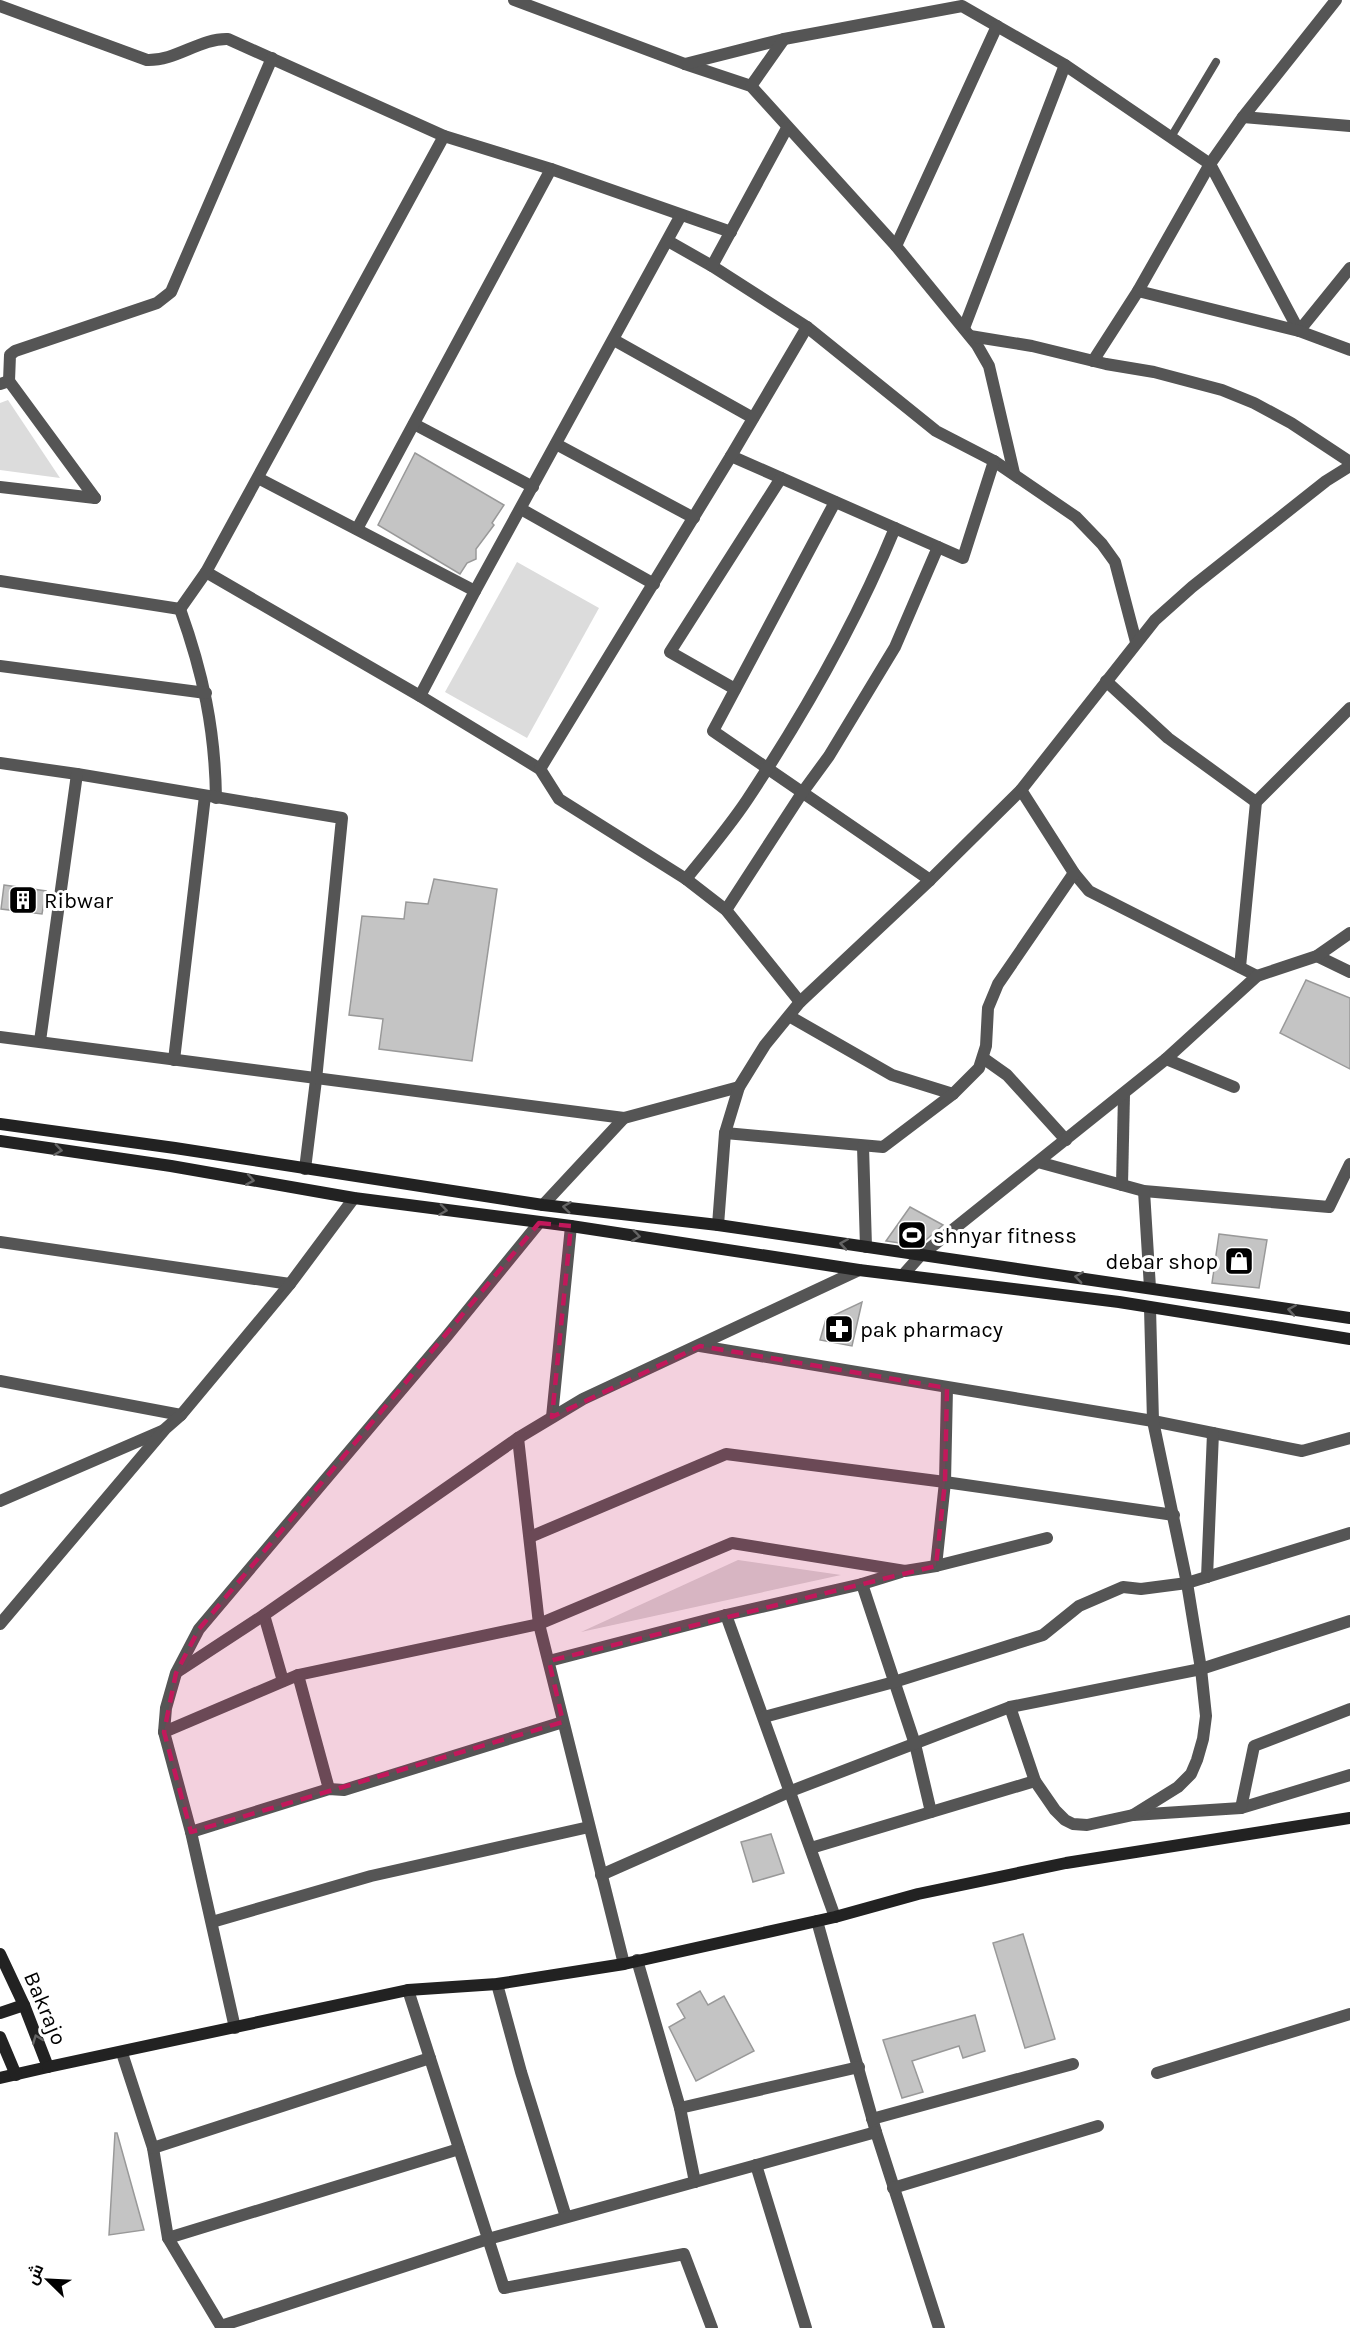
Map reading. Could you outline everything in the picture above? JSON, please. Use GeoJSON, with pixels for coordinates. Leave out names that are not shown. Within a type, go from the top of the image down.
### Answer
{"type":"FeatureCollection","features":[{"type":"Feature","properties":{"kind":"main road"},"geometry":{"type":"LineString","coordinates":[[0,1124],[175,1148],[543,1205],[718,1225],[1350,1318]]}},
{"type":"Feature","properties":{"kind":"main road"},"geometry":{"type":"LineString","coordinates":[[0,1141],[171,1166],[354,1198],[571,1226],[859,1270],[1119,1302],[1350,1339]]}},
{"type":"Feature","properties":{"kind":"main road"},"geometry":{"type":"LineString","coordinates":[[48,2067],[408,1990],[497,1984],[624,1964],[835,1917],[918,1894],[1066,1863],[1350,1818]]}},
{"type":"Feature","properties":{"kind":"main road","name":"Bakrajo"},"geometry":{"type":"LineString","coordinates":[[0,1954],[24,2005],[48,2067],[0,2078]]}},
{"type":"Feature","properties":{"kind":"main road"},"geometry":{"type":"LineString","coordinates":[[0,2013],[24,2005]]}},
{"type":"Feature","properties":{"kind":"main road"},"geometry":{"type":"LineString","coordinates":[[0,2037],[16,2075]]}},
{"type":"Feature","properties":{"kind":"street"},"geometry":{"type":"LineString","coordinates":[[514,0],[685,64],[751,86],[896,246],[967,332],[989,366],[1014,473]]}},
{"type":"Feature","properties":{"kind":"street"},"geometry":{"type":"LineString","coordinates":[[1093,361],[1138,291],[1210,164],[1243,117],[1336,0]]}},
{"type":"Feature","properties":{"kind":"street"},"geometry":{"type":"LineString","coordinates":[[0,6],[147,60],[176,56],[218,39],[228,39],[444,136],[551,169],[731,232]]}},
{"type":"Feature","properties":{"kind":"street"},"geometry":{"type":"LineString","coordinates":[[685,64],[784,39],[962,6],[1065,65],[1210,164],[1299,331]]}},
{"type":"Feature","properties":{"kind":"street"},"geometry":{"type":"LineString","coordinates":[[896,246],[997,26]]}},
{"type":"Feature","properties":{"kind":"street"},"geometry":{"type":"LineString","coordinates":[[751,86],[784,39]]}},
{"type":"Feature","properties":{"kind":"street"},"geometry":{"type":"LineString","coordinates":[[0,487],[95,498],[5,383],[10,355],[15,351],[157,303],[171,292],[272,58]]}},
{"type":"Feature","properties":{"kind":"street"},"geometry":{"type":"LineString","coordinates":[[967,332],[1065,65]]}},
{"type":"Feature","properties":{"kind":"street"},"geometry":{"type":"LineString","coordinates":[[1243,117],[1350,126]]}},
{"type":"Feature","properties":{"kind":"street"},"geometry":{"type":"LineString","coordinates":[[712,266],[787,128]]}},
{"type":"Feature","properties":{"kind":"street"},"geometry":{"type":"LineString","coordinates":[[180,609],[206,572],[444,136]]}},
{"type":"Feature","properties":{"kind":"street"},"geometry":{"type":"LineString","coordinates":[[357,529],[551,169]]}},
{"type":"Feature","properties":{"kind":"street"},"geometry":{"type":"LineString","coordinates":[[420,696],[681,215]]}},
{"type":"Feature","properties":{"kind":"street"},"geometry":{"type":"LineString","coordinates":[[668,241],[712,266],[807,327],[936,431],[1014,473],[1077,517],[1115,562],[1136,642]]}},
{"type":"Feature","properties":{"kind":"street"},"geometry":{"type":"LineString","coordinates":[[1299,331],[1350,268]]}},
{"type":"Feature","properties":{"kind":"street"},"geometry":{"type":"LineString","coordinates":[[1138,291],[1299,331],[1350,350]]}},
{"type":"Feature","properties":{"kind":"street"},"geometry":{"type":"LineString","coordinates":[[540,769],[694,518],[807,327]]}},
{"type":"Feature","properties":{"kind":"street"},"geometry":{"type":"LineString","coordinates":[[718,1225],[725,1133],[739,1087],[765,1045],[800,1002],[930,880],[1021,790],[1155,620],[1178,598],[1350,464],[1292,423],[1254,403],[1222,390],[1175,376],[1093,361],[967,332]]}},
{"type":"Feature","properties":{"kind":"street"},"geometry":{"type":"LineString","coordinates":[[614,340],[753,418]]}},
{"type":"Feature","properties":{"kind":"street"},"geometry":{"type":"LineString","coordinates":[[414,424],[532,487]]}},
{"type":"Feature","properties":{"kind":"street"},"geometry":{"type":"LineString","coordinates":[[556,444],[694,518]]}},
{"type":"Feature","properties":{"kind":"street"},"geometry":{"type":"LineString","coordinates":[[731,456],[963,558],[994,461]]}},
{"type":"Feature","properties":{"kind":"street"},"geometry":{"type":"LineString","coordinates":[[258,478],[475,591]]}},
{"type":"Feature","properties":{"kind":"street"},"geometry":{"type":"LineString","coordinates":[[735,689],[670,652],[781,478]]}},
{"type":"Feature","properties":{"kind":"street"},"geometry":{"type":"LineString","coordinates":[[835,502],[713,731],[930,880]]}},
{"type":"Feature","properties":{"kind":"street"},"geometry":{"type":"LineString","coordinates":[[521,509],[654,584]]}},
{"type":"Feature","properties":{"kind":"street"},"geometry":{"type":"LineString","coordinates":[[687,879],[747,801],[793,726],[861,604],[895,528]]}},
{"type":"Feature","properties":{"kind":"street"},"geometry":{"type":"LineString","coordinates":[[726,910],[802,792],[829,756],[896,647],[938,547]]}},
{"type":"Feature","properties":{"kind":"street"},"geometry":{"type":"LineString","coordinates":[[206,572],[420,696],[540,769],[560,799],[687,879],[726,910],[800,1002]]}},
{"type":"Feature","properties":{"kind":"street"},"geometry":{"type":"LineString","coordinates":[[0,581],[180,609]]}},
{"type":"Feature","properties":{"kind":"street"},"geometry":{"type":"LineString","coordinates":[[174,1060],[216,762],[206,693],[180,609]]}},
{"type":"Feature","properties":{"kind":"street"},"geometry":{"type":"LineString","coordinates":[[0,666],[206,693]]}},
{"type":"Feature","properties":{"kind":"street"},"geometry":{"type":"LineString","coordinates":[[1106,681],[1167,738],[1256,802]]}},
{"type":"Feature","properties":{"kind":"street"},"geometry":{"type":"LineString","coordinates":[[1240,967],[1256,802],[1350,709]]}},
{"type":"Feature","properties":{"kind":"street"},"geometry":{"type":"LineString","coordinates":[[0,763],[342,818],[305,1169]]}},
{"type":"Feature","properties":{"kind":"street"},"geometry":{"type":"LineString","coordinates":[[40,1041],[77,774]]}},
{"type":"Feature","properties":{"kind":"street"},"geometry":{"type":"LineString","coordinates":[[1021,790],[1074,873],[1089,891],[1257,976]]}},
{"type":"Feature","properties":{"kind":"street"},"geometry":{"type":"LineString","coordinates":[[725,1133],[883,1147],[974,1076],[983,1058],[988,1008],[998,984],[1074,873]]}},
{"type":"Feature","properties":{"kind":"street"},"geometry":{"type":"LineString","coordinates":[[903,1275],[920,1256],[1166,1059],[1257,976],[1317,956],[1350,933]]}},
{"type":"Feature","properties":{"kind":"street"},"geometry":{"type":"LineString","coordinates":[[1317,956],[1350,972]]}},
{"type":"Feature","properties":{"kind":"street"},"geometry":{"type":"LineString","coordinates":[[789,1016],[892,1075],[953,1094]]}},
{"type":"Feature","properties":{"kind":"street"},"geometry":{"type":"LineString","coordinates":[[0,1037],[624,1119],[739,1087]]}},
{"type":"Feature","properties":{"kind":"street"},"geometry":{"type":"LineString","coordinates":[[983,1058],[1006,1075],[1066,1140]]}},
{"type":"Feature","properties":{"kind":"street"},"geometry":{"type":"LineString","coordinates":[[1166,1059],[1234,1088]]}},
{"type":"Feature","properties":{"kind":"street"},"geometry":{"type":"LineString","coordinates":[[1122,1185],[1124,1094]]}},
{"type":"Feature","properties":{"kind":"street"},"geometry":{"type":"LineString","coordinates":[[543,1205],[624,1119]]}},
{"type":"Feature","properties":{"kind":"street"},"geometry":{"type":"LineString","coordinates":[[863,1146],[866,1247]]}},
{"type":"Feature","properties":{"kind":"street"},"geometry":{"type":"LineString","coordinates":[[1038,1162],[1144,1191],[1329,1208],[1350,1164]]}},
{"type":"Feature","properties":{"kind":"street"},"geometry":{"type":"LineString","coordinates":[[1144,1191],[1150,1288]]}},
{"type":"Feature","properties":{"kind":"street"},"geometry":{"type":"LineString","coordinates":[[0,1624],[165,1429],[181,1415],[290,1284],[354,1198]]}},
{"type":"Feature","properties":{"kind":"street"},"geometry":{"type":"LineString","coordinates":[[235,2028],[191,1832],[164,1732],[166,1708],[176,1672],[199,1629],[539,1223]]}},
{"type":"Feature","properties":{"kind":"street"},"geometry":{"type":"LineString","coordinates":[[552,1417],[571,1226]]}},
{"type":"Feature","properties":{"kind":"street"},"geometry":{"type":"LineString","coordinates":[[0,1242],[290,1284]]}},
{"type":"Feature","properties":{"kind":"street"},"geometry":{"type":"LineString","coordinates":[[176,1672],[264,1615],[518,1438],[552,1417],[583,1400],[859,1270]]}},
{"type":"Feature","properties":{"kind":"street"},"geometry":{"type":"LineString","coordinates":[[1133,1815],[1178,1787],[1191,1774],[1203,1739],[1206,1716],[1187,1583],[1153,1421],[1150,1308]]}},
{"type":"Feature","properties":{"kind":"street"},"geometry":{"type":"LineString","coordinates":[[700,1346],[1153,1421],[1302,1451],[1350,1438]]}},
{"type":"Feature","properties":{"kind":"street"},"geometry":{"type":"LineString","coordinates":[[0,1381],[181,1415]]}},
{"type":"Feature","properties":{"kind":"street"},"geometry":{"type":"LineString","coordinates":[[936,1566],[945,1482],[947,1388]]}},
{"type":"Feature","properties":{"kind":"street"},"geometry":{"type":"LineString","coordinates":[[0,1501],[165,1429]]}},
{"type":"Feature","properties":{"kind":"street"},"geometry":{"type":"LineString","coordinates":[[1207,1577],[1213,1433]]}},
{"type":"Feature","properties":{"kind":"street"},"geometry":{"type":"LineString","coordinates":[[518,1438],[539,1624],[624,1964]]}},
{"type":"Feature","properties":{"kind":"street"},"geometry":{"type":"LineString","coordinates":[[530,1537],[726,1454],[945,1482],[1174,1515]]}},
{"type":"Feature","properties":{"kind":"street"},"geometry":{"type":"LineString","coordinates":[[764,1717],[894,1682],[1043,1635],[1079,1606],[1123,1587],[1141,1589],[1187,1583],[1350,1533]]}},
{"type":"Feature","properties":{"kind":"street"},"geometry":{"type":"LineString","coordinates":[[549,1661],[726,1614],[862,1584],[905,1571],[936,1566],[1047,1538]]}},
{"type":"Feature","properties":{"kind":"street"},"geometry":{"type":"LineString","coordinates":[[164,1732],[298,1675],[539,1624],[732,1543],[905,1571]]}},
{"type":"Feature","properties":{"kind":"street"},"geometry":{"type":"LineString","coordinates":[[862,1584],[915,1744],[931,1812]]}},
{"type":"Feature","properties":{"kind":"street"},"geometry":{"type":"LineString","coordinates":[[726,1614],[835,1917]]}},
{"type":"Feature","properties":{"kind":"street"},"geometry":{"type":"LineString","coordinates":[[264,1615],[283,1681]]}},
{"type":"Feature","properties":{"kind":"street"},"geometry":{"type":"LineString","coordinates":[[601,1875],[791,1791],[1010,1707],[1201,1669],[1350,1621]]}},
{"type":"Feature","properties":{"kind":"street"},"geometry":{"type":"LineString","coordinates":[[298,1675],[329,1790]]}},
{"type":"Feature","properties":{"kind":"street"},"geometry":{"type":"LineString","coordinates":[[1010,1707],[1035,1781],[1055,1810],[1073,1824],[1087,1825],[1133,1815],[1240,1808],[1350,1775]]}},
{"type":"Feature","properties":{"kind":"street"},"geometry":{"type":"LineString","coordinates":[[1240,1808],[1254,1746],[1350,1709]]}},
{"type":"Feature","properties":{"kind":"street"},"geometry":{"type":"LineString","coordinates":[[191,1832],[329,1790],[344,1790],[563,1722]]}},
{"type":"Feature","properties":{"kind":"street"},"geometry":{"type":"LineString","coordinates":[[811,1848],[1035,1781]]}},
{"type":"Feature","properties":{"kind":"street"},"geometry":{"type":"LineString","coordinates":[[212,1922],[371,1876],[589,1827]]}},
{"type":"Feature","properties":{"kind":"street"},"geometry":{"type":"LineString","coordinates":[[818,1921],[872,2119],[939,2328]]}},
{"type":"Feature","properties":{"kind":"street"},"geometry":{"type":"LineString","coordinates":[[638,1960],[680,2108],[695,2182]]}},
{"type":"Feature","properties":{"kind":"street"},"geometry":{"type":"LineString","coordinates":[[497,1984],[521,2072],[566,2217]]}},
{"type":"Feature","properties":{"kind":"street"},"geometry":{"type":"LineString","coordinates":[[408,1990],[504,2288],[684,2254],[712,2328]]}},
{"type":"Feature","properties":{"kind":"street"},"geometry":{"type":"LineString","coordinates":[[1157,2073],[1350,2014]]}},
{"type":"Feature","properties":{"kind":"street"},"geometry":{"type":"LineString","coordinates":[[122,2053],[153,2148],[168,2238],[222,2327],[488,2239],[876,2132]]}},
{"type":"Feature","properties":{"kind":"street"},"geometry":{"type":"LineString","coordinates":[[153,2148],[430,2058]]}},
{"type":"Feature","properties":{"kind":"street"},"geometry":{"type":"LineString","coordinates":[[872,2119],[1073,2064]]}},
{"type":"Feature","properties":{"kind":"street"},"geometry":{"type":"LineString","coordinates":[[680,2108],[859,2067]]}},
{"type":"Feature","properties":{"kind":"street"},"geometry":{"type":"LineString","coordinates":[[893,2188],[1098,2126]]}},
{"type":"Feature","properties":{"kind":"street"},"geometry":{"type":"LineString","coordinates":[[168,2238],[459,2149]]}},
{"type":"Feature","properties":{"kind":"street"},"geometry":{"type":"LineString","coordinates":[[756,2165],[806,2328]]}},
{"type":"Feature","properties":{"kind":"lane"},"geometry":{"type":"LineString","coordinates":[[1171,137],[1216,62]]}},
{"type":"Feature","properties":{"kind":"highlighted area"},"geometry":{"type":"Polygon","coordinates":[[[539,1223],[571,1226],[552,1417],[700,1346],[947,1388],[945,1482],[936,1566],[549,1661],[563,1722],[191,1832],[164,1732],[176,1673],[199,1629],[539,1223]]]}},
{"type":"Feature","properties":{"kind":"shaded area"},"geometry":{"type":"Polygon","coordinates":[[[8,400],[60,478],[0,470],[0,403],[8,400]]]}},
{"type":"Feature","properties":{"kind":"shaded area"},"geometry":{"type":"Polygon","coordinates":[[[517,562],[599,608],[527,738],[445,692],[517,562]]]}},
{"type":"Feature","properties":{"kind":"shaded area"},"geometry":{"type":"Polygon","coordinates":[[[738,1560],[841,1575],[581,1632],[738,1560]]]}},
{"type":"Feature","properties":{"kind":"building"},"geometry":{"type":"Polygon","coordinates":[[[415,453],[504,505],[492,523],[494,525],[476,549],[476,559],[467,563],[460,574],[378,525],[415,453]]]}},
{"type":"Feature","properties":{"kind":"building"},"geometry":{"type":"Polygon","coordinates":[[[434,879],[497,889],[472,1061],[379,1049],[383,1019],[349,1015],[362,916],[404,919],[406,902],[428,904],[434,879]]]}},
{"type":"Feature","properties":{"kind":"building","name":"Ribwar"},"geometry":{"type":"Polygon","coordinates":[[[4,885],[46,891],[42,914],[1,909],[4,885]]]}},
{"type":"Feature","properties":{"kind":"building"},"geometry":{"type":"Polygon","coordinates":[[[1306,980],[1350,998],[1350,1069],[1280,1033],[1306,980]]]}},
{"type":"Feature","properties":{"kind":"building","name":"shnyar fitness"},"geometry":{"type":"Polygon","coordinates":[[[910,1207],[943,1225],[919,1246],[886,1241],[910,1207]]]}},
{"type":"Feature","properties":{"kind":"building","name":"debar shop"},"geometry":{"type":"Polygon","coordinates":[[[1219,1234],[1267,1240],[1259,1288],[1212,1283],[1219,1234]]]}},
{"type":"Feature","properties":{"kind":"building","name":"pak pharmacy"},"geometry":{"type":"Polygon","coordinates":[[[862,1302],[852,1346],[820,1340],[826,1319],[862,1302]]]}},
{"type":"Feature","properties":{"kind":"building"},"geometry":{"type":"Polygon","coordinates":[[[771,1834],[784,1873],[753,1882],[741,1842],[771,1834]]]}},
{"type":"Feature","properties":{"kind":"building"},"geometry":{"type":"Polygon","coordinates":[[[1023,1934],[1055,2039],[1025,2048],[993,1943],[1023,1934]]]}},
{"type":"Feature","properties":{"kind":"building"},"geometry":{"type":"Polygon","coordinates":[[[700,1991],[708,2005],[724,1996],[754,2051],[696,2081],[669,2027],[685,2018],[677,2004],[700,1991]]]}},
{"type":"Feature","properties":{"kind":"building"},"geometry":{"type":"Polygon","coordinates":[[[975,2015],[985,2051],[963,2058],[959,2046],[912,2061],[923,2092],[902,2098],[883,2040],[975,2015]]]}},
{"type":"Feature","properties":{"kind":"building"},"geometry":{"type":"Polygon","coordinates":[[[115,2133],[117,2133],[144,2230],[109,2235],[115,2133]]]}},
{"type":"Feature","properties":{"kind":"place","name":"Ribwar"},"geometry":{"type":"Point","coordinates":[23,900]}},
{"type":"Feature","properties":{"kind":"place","name":"shnyar fitness"},"geometry":{"type":"Point","coordinates":[912,1235]}},
{"type":"Feature","properties":{"kind":"place","name":"debar shop"},"geometry":{"type":"Point","coordinates":[1239,1261]}},
{"type":"Feature","properties":{"kind":"place","name":"pak pharmacy"},"geometry":{"type":"Point","coordinates":[839,1329]}}]}
